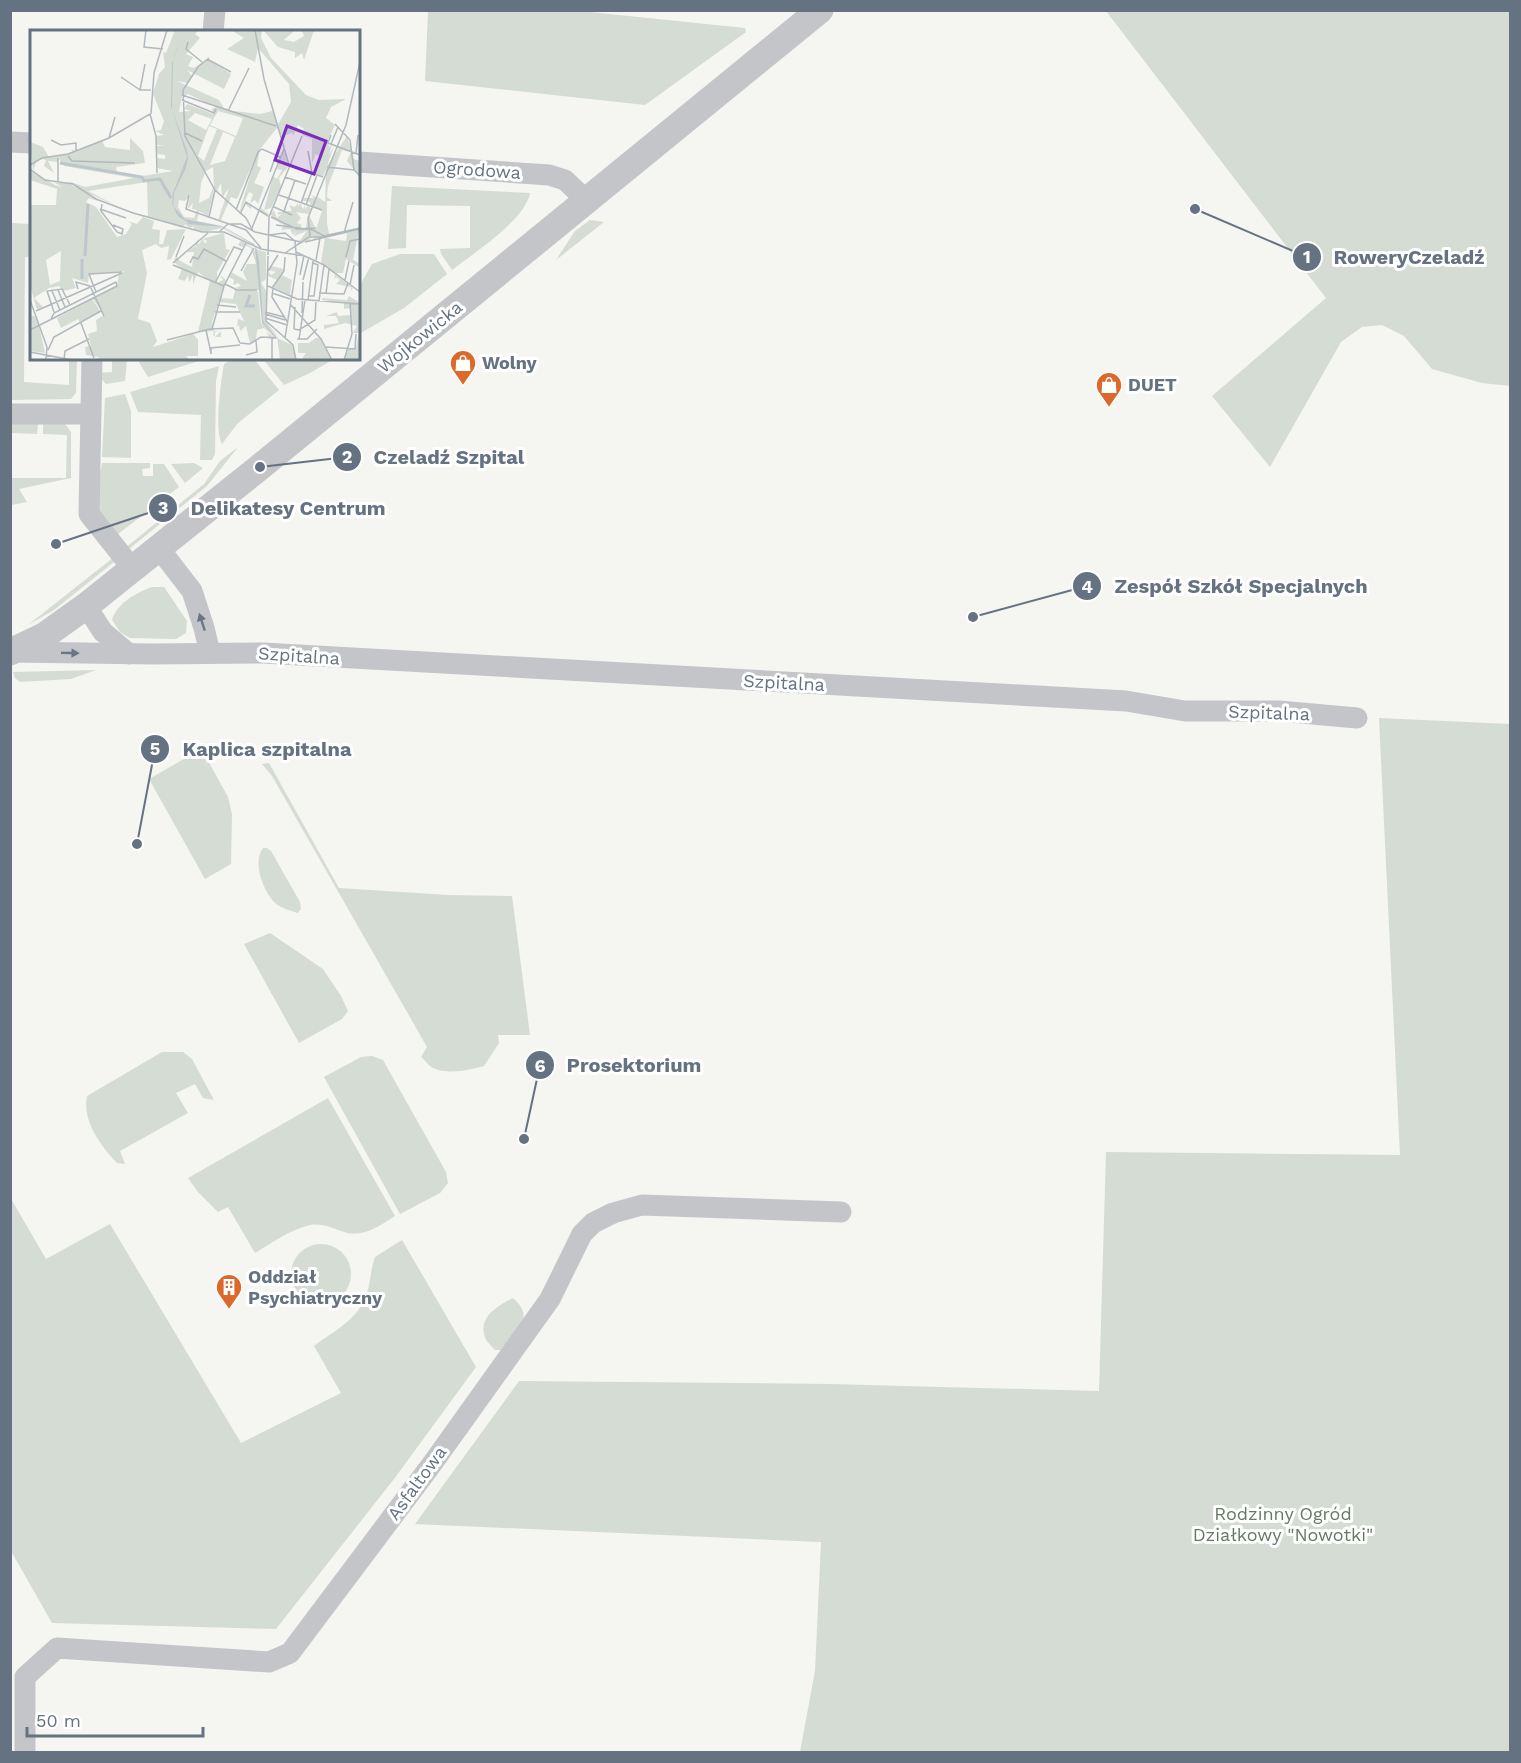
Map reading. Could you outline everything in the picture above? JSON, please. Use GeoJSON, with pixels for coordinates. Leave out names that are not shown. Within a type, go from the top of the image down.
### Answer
{"type":"FeatureCollection","features":[{"type":"Feature","properties":{"kind":"street"},"geometry":{"type":"LineString","coordinates":[[213,30],[214,10]]}},
{"type":"Feature","properties":{"kind":"street","name":"Wojkowicka"},"geometry":{"type":"LineString","coordinates":[[11,652],[44,636],[86,606],[820,10]]}},
{"type":"Feature","properties":{"kind":"street"},"geometry":{"type":"LineString","coordinates":[[10,142],[30,143]]}},
{"type":"Feature","properties":{"kind":"street","name":"Ogrodowa"},"geometry":{"type":"LineString","coordinates":[[360,162],[549,175],[565,180],[586,201]]}},
{"type":"Feature","properties":{"kind":"street"},"geometry":{"type":"LineString","coordinates":[[92,360],[89,514],[132,568]]}},
{"type":"Feature","properties":{"kind":"street"},"geometry":{"type":"LineString","coordinates":[[10,414],[91,414]]}},
{"type":"Feature","properties":{"kind":"street"},"geometry":{"type":"LineString","coordinates":[[158,547],[192,591],[210,653]]}},
{"type":"Feature","properties":{"kind":"street"},"geometry":{"type":"LineString","coordinates":[[86,606],[103,632],[129,654]]}},
{"type":"Feature","properties":{"kind":"street","name":"Szpitalna"},"geometry":{"type":"LineString","coordinates":[[11,652],[263,653],[1114,701],[1185,711],[1279,711],[1357,718]]}},
{"type":"Feature","properties":{"kind":"street","name":"Asfaltowa"},"geometry":{"type":"LineString","coordinates":[[25,1752],[18,1676],[57,1648],[269,1662],[290,1653],[432,1464],[550,1299],[582,1234],[593,1223],[613,1213],[642,1205],[841,1212]]}},
{"type":"Feature","properties":{"kind":"green space"},"geometry":{"type":"Polygon","coordinates":[[[428,11],[580,11],[745,28],[746,32],[645,105],[425,81],[428,11]]]}},
{"type":"Feature","properties":{"kind":"green space"},"geometry":{"type":"Polygon","coordinates":[[[1106,11],[1510,11],[1510,386],[1482,383],[1432,369],[1404,336],[1382,325],[1362,327],[1341,342],[1270,467],[1212,396],[1326,298],[1106,11]]]}},
{"type":"Feature","properties":{"kind":"green space"},"geometry":{"type":"Polygon","coordinates":[[[392,186],[530,193],[519,214],[509,224],[452,270],[440,249],[470,248],[470,206],[407,205],[406,248],[388,249],[392,186]]]}},
{"type":"Feature","properties":{"kind":"green space"},"geometry":{"type":"Polygon","coordinates":[[[590,220],[604,222],[556,260],[575,231],[590,220]]]}},
{"type":"Feature","properties":{"kind":"green space"},"geometry":{"type":"Polygon","coordinates":[[[11,223],[30,224],[30,256],[25,257],[24,382],[69,385],[69,360],[77,360],[76,393],[71,399],[11,400],[11,223]]]}},
{"type":"Feature","properties":{"kind":"green space"},"geometry":{"type":"Polygon","coordinates":[[[400,254],[434,254],[447,274],[404,308],[360,333],[360,285],[372,264],[400,254]]]}},
{"type":"Feature","properties":{"kind":"green space"},"geometry":{"type":"Polygon","coordinates":[[[112,360],[127,360],[125,381],[106,384],[96,373],[112,372],[112,360]]]}},
{"type":"Feature","properties":{"kind":"green space"},"geometry":{"type":"Polygon","coordinates":[[[138,360],[202,360],[148,377],[138,360]]]}},
{"type":"Feature","properties":{"kind":"green space"},"geometry":{"type":"Polygon","coordinates":[[[231,360],[255,360],[279,390],[237,424],[222,444],[218,417],[224,364],[231,360]]]}},
{"type":"Feature","properties":{"kind":"green space"},"geometry":{"type":"Polygon","coordinates":[[[264,360],[332,360],[310,373],[284,385],[264,360]]]}},
{"type":"Feature","properties":{"kind":"green space"},"geometry":{"type":"Polygon","coordinates":[[[219,366],[216,381],[215,454],[212,460],[200,460],[201,415],[138,412],[130,392],[219,366]]]}},
{"type":"Feature","properties":{"kind":"green space"},"geometry":{"type":"Polygon","coordinates":[[[125,394],[131,411],[131,458],[102,457],[105,398],[125,394]]]}},
{"type":"Feature","properties":{"kind":"green space"},"geometry":{"type":"Polygon","coordinates":[[[11,424],[38,424],[37,434],[11,433],[11,424]]]}},
{"type":"Feature","properties":{"kind":"green space"},"geometry":{"type":"Polygon","coordinates":[[[43,424],[65,424],[71,432],[71,478],[19,489],[27,502],[11,505],[11,478],[66,478],[67,435],[43,434],[43,424]]]}},
{"type":"Feature","properties":{"kind":"green space"},"geometry":{"type":"Polygon","coordinates":[[[238,447],[207,486],[129,549],[124,549],[204,484],[220,461],[238,447]]]}},
{"type":"Feature","properties":{"kind":"green space"},"geometry":{"type":"Polygon","coordinates":[[[102,463],[150,463],[150,468],[142,469],[143,476],[153,476],[153,464],[164,464],[179,487],[113,538],[97,513],[92,479],[101,470],[102,463]]]}},
{"type":"Feature","properties":{"kind":"green space"},"geometry":{"type":"Polygon","coordinates":[[[194,463],[203,468],[185,483],[171,464],[194,463]]]}},
{"type":"Feature","properties":{"kind":"green space"},"geometry":{"type":"Polygon","coordinates":[[[114,557],[114,562],[54,610],[28,625],[114,557]]]}},
{"type":"Feature","properties":{"kind":"green space"},"geometry":{"type":"Polygon","coordinates":[[[152,587],[164,587],[187,621],[186,633],[176,639],[130,638],[120,632],[112,620],[114,614],[128,599],[152,587]]]}},
{"type":"Feature","properties":{"kind":"green space"},"geometry":{"type":"Polygon","coordinates":[[[96,670],[71,679],[20,682],[15,678],[13,672],[96,670]]]}},
{"type":"Feature","properties":{"kind":"green space","name":"Rodzinny Ogród Działkowy \"Nowotki\""},"geometry":{"type":"Polygon","coordinates":[[[1379,718],[1510,724],[1510,1752],[800,1752],[815,1671],[821,1542],[415,1524],[519,1381],[829,1384],[1099,1391],[1106,1152],[1400,1155],[1379,718]]]}},
{"type":"Feature","properties":{"kind":"green space"},"geometry":{"type":"Polygon","coordinates":[[[191,755],[200,755],[207,759],[228,797],[232,814],[231,864],[205,879],[149,779],[191,755]]]}},
{"type":"Feature","properties":{"kind":"green space"},"geometry":{"type":"Polygon","coordinates":[[[269,763],[339,888],[448,895],[512,896],[530,1035],[498,1035],[499,1043],[484,1066],[472,1069],[439,1070],[421,1057],[427,1047],[272,776],[262,764],[269,763]]]}},
{"type":"Feature","properties":{"kind":"green space"},"geometry":{"type":"Polygon","coordinates":[[[263,848],[271,851],[300,902],[301,909],[298,913],[277,905],[263,884],[259,861],[263,848]]]}},
{"type":"Feature","properties":{"kind":"green space"},"geometry":{"type":"Polygon","coordinates":[[[270,933],[323,969],[348,1011],[342,1019],[299,1043],[244,944],[270,933]]]}},
{"type":"Feature","properties":{"kind":"green space"},"geometry":{"type":"Polygon","coordinates":[[[162,1052],[183,1052],[192,1059],[214,1100],[203,1098],[195,1084],[176,1093],[188,1113],[120,1151],[125,1164],[117,1163],[94,1133],[87,1115],[87,1096],[162,1052]]]}},
{"type":"Feature","properties":{"kind":"green space"},"geometry":{"type":"Polygon","coordinates":[[[372,1056],[383,1060],[446,1172],[448,1183],[440,1193],[400,1214],[324,1077],[361,1057],[372,1056]]]}},
{"type":"Feature","properties":{"kind":"green space"},"geometry":{"type":"Polygon","coordinates":[[[328,1098],[395,1216],[372,1229],[354,1234],[324,1226],[310,1225],[289,1233],[255,1253],[228,1207],[218,1212],[188,1178],[328,1098]]]}},
{"type":"Feature","properties":{"kind":"green space"},"geometry":{"type":"Polygon","coordinates":[[[10,1197],[46,1259],[110,1224],[241,1443],[341,1393],[314,1346],[356,1313],[367,1293],[375,1257],[402,1240],[476,1367],[394,1479],[276,1629],[52,1623],[11,1551],[10,1197]]]}},
{"type":"Feature","properties":{"kind":"green space"},"geometry":{"type":"Polygon","coordinates":[[[321,1244],[342,1253],[351,1274],[342,1295],[321,1304],[300,1295],[291,1274],[300,1253],[321,1244]]]}},
{"type":"Feature","properties":{"kind":"green space"},"geometry":{"type":"Polygon","coordinates":[[[513,1298],[523,1312],[522,1325],[502,1350],[495,1350],[485,1336],[485,1321],[492,1312],[513,1298]]]}},
{"type":"Feature","properties":{"kind":"place","name":"RoweryCzeladź"},"geometry":{"type":"Point","coordinates":[1195,209]}},
{"type":"Feature","properties":{"kind":"place","name":"Wolny"},"geometry":{"type":"Point","coordinates":[463,386]}},
{"type":"Feature","properties":{"kind":"place","name":"DUET"},"geometry":{"type":"Point","coordinates":[1109,408]}},
{"type":"Feature","properties":{"kind":"place","name":"Czeladź Szpital"},"geometry":{"type":"Point","coordinates":[260,467]}},
{"type":"Feature","properties":{"kind":"place","name":"Delikatesy Centrum"},"geometry":{"type":"Point","coordinates":[56,544]}},
{"type":"Feature","properties":{"kind":"place","name":"Zespół Szkół Specjalnych"},"geometry":{"type":"Point","coordinates":[973,617]}},
{"type":"Feature","properties":{"kind":"place","name":"Kaplica szpitalna"},"geometry":{"type":"Point","coordinates":[137,844]}},
{"type":"Feature","properties":{"kind":"place","name":"Prosektorium"},"geometry":{"type":"Point","coordinates":[524,1139]}},
{"type":"Feature","properties":{"kind":"place","name":"Oddział Psychiatryczny"},"geometry":{"type":"Point","coordinates":[229,1310]}}]}
